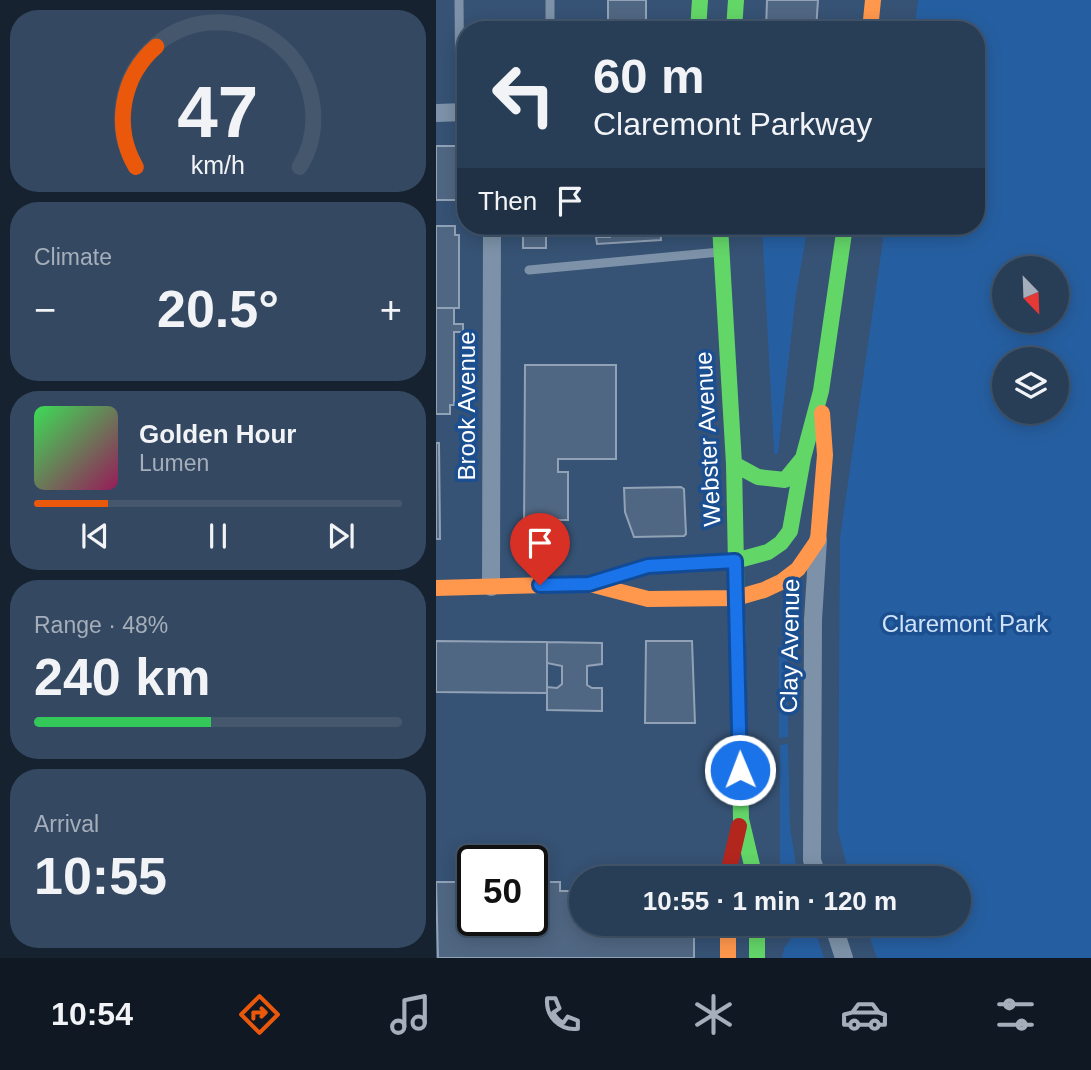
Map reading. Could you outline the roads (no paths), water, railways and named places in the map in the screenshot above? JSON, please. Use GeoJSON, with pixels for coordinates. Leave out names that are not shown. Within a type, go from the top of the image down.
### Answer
{"type":"FeatureCollection","features":[{"type":"Feature","properties":{"kind":"street"},"geometry":{"type":"LineString","coordinates":[[699,21],[700,0]]}},
{"type":"Feature","properties":{"kind":"street"},"geometry":{"type":"LineString","coordinates":[[735,21],[736,0]]}},
{"type":"Feature","properties":{"kind":"street"},"geometry":{"type":"LineString","coordinates":[[871,21],[872,0]]}},
{"type":"Feature","properties":{"kind":"street"},"geometry":{"type":"LineString","coordinates":[[436,113],[457,112]]}},
{"type":"Feature","properties":{"kind":"street","name":"Brook Avenue"},"geometry":{"type":"LineString","coordinates":[[491,587],[492,235]]}},
{"type":"Feature","properties":{"kind":"street","name":"Webster Avenue"},"geometry":{"type":"LineString","coordinates":[[720,235],[734,464],[741,819],[752,866]]}},
{"type":"Feature","properties":{"kind":"street","name":"Clay Avenue"},"geometry":{"type":"LineString","coordinates":[[589,584],[648,566],[735,561],[768,552],[781,543],[790,531],[803,458],[821,391],[844,235]]}},
{"type":"Feature","properties":{"kind":"street","name":"Clay Avenue"},"geometry":{"type":"LineString","coordinates":[[814,866],[812,859],[813,620],[824,455],[821,391]]}},
{"type":"Feature","properties":{"kind":"street"},"geometry":{"type":"LineString","coordinates":[[734,464],[752,477],[785,480],[803,458]]}},
{"type":"Feature","properties":{"kind":"street","name":"Clay Avenue"},"geometry":{"type":"LineString","coordinates":[[589,584],[648,599],[736,598],[781,582],[798,569],[818,540]]}},
{"type":"Feature","properties":{"kind":"street"},"geometry":{"type":"LineString","coordinates":[[436,588],[589,584]]}},
{"type":"Feature","properties":{"kind":"street","name":"Webster Avenue"},"geometry":{"type":"LineString","coordinates":[[730,866],[741,819]]}},
{"type":"Feature","properties":{"kind":"street"},"geometry":{"type":"LineString","coordinates":[[728,936],[728,958]]}},
{"type":"Feature","properties":{"kind":"street"},"geometry":{"type":"LineString","coordinates":[[757,936],[757,958]]}},
{"type":"Feature","properties":{"kind":"street"},"geometry":{"type":"LineString","coordinates":[[837,936],[844,958]]}},
{"type":"Feature","properties":{"kind":"lane"},"geometry":{"type":"LineString","coordinates":[[459,0],[460,21]]}},
{"type":"Feature","properties":{"kind":"lane"},"geometry":{"type":"LineString","coordinates":[[550,0],[550,21]]}},
{"type":"Feature","properties":{"kind":"lane"},"geometry":{"type":"LineString","coordinates":[[529,270],[721,252]]}},
{"type":"Feature","properties":{"kind":"park label","name":"Claremont Park"},"geometry":{"type":"Point","coordinates":[965,624]}}]}
